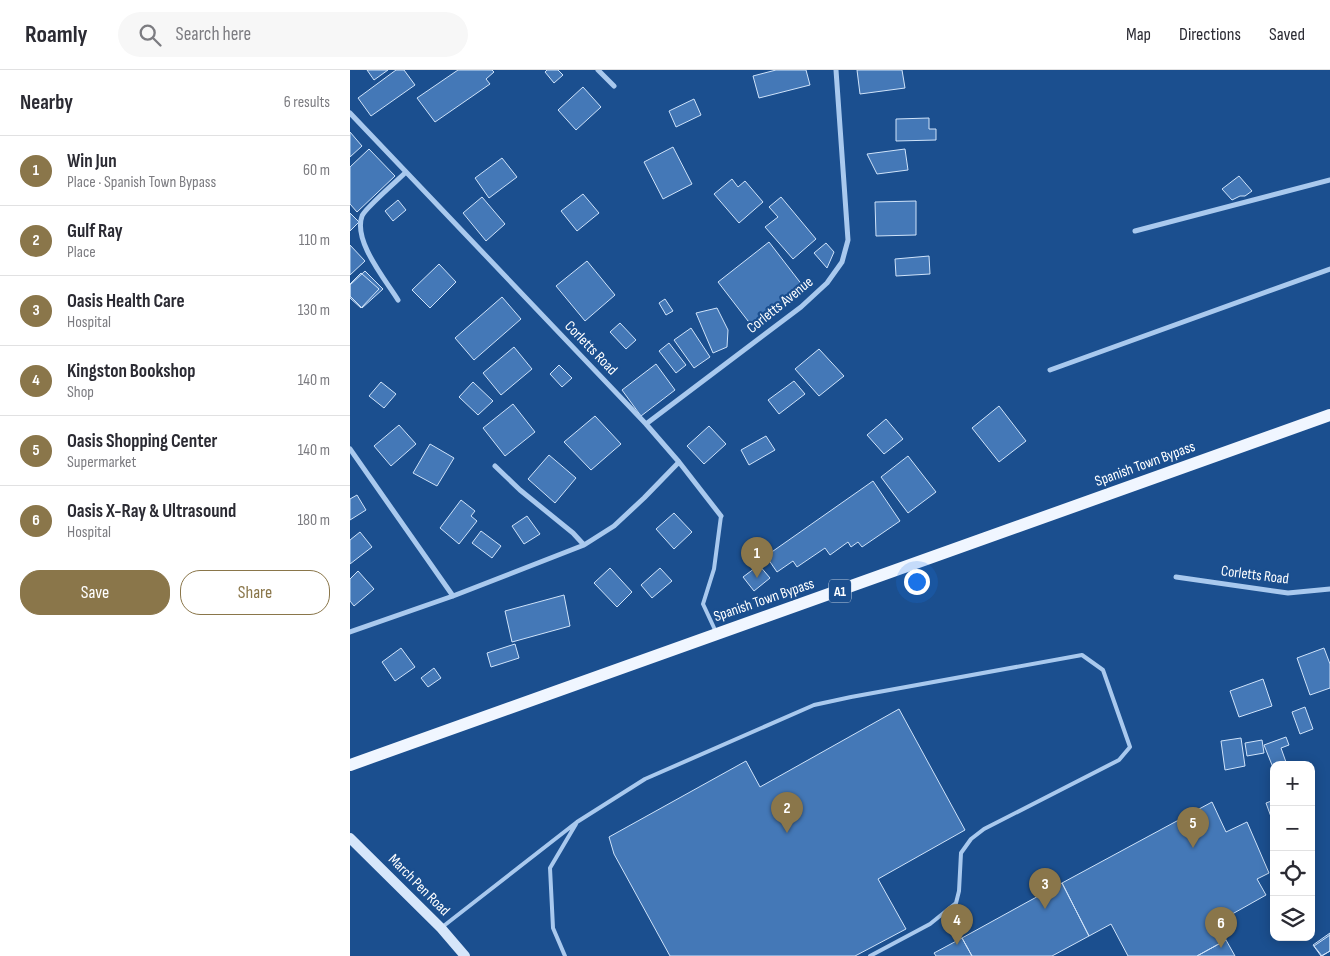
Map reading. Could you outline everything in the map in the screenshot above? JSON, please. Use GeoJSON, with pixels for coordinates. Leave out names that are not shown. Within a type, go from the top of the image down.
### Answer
{"type":"FeatureCollection","features":[{"type":"Feature","properties":{"kind":"main road","name":"Spanish Town Bypass"},"geometry":{"type":"LineString","coordinates":[[350,765],[1330,415]]}},
{"type":"Feature","properties":{"kind":"street"},"geometry":{"type":"LineString","coordinates":[[598,70],[614,86]]}},
{"type":"Feature","properties":{"kind":"street","name":"Corletts Avenue"},"geometry":{"type":"LineString","coordinates":[[646,424],[801,306],[827,283],[842,262],[848,240],[836,70]]}},
{"type":"Feature","properties":{"kind":"street","name":"Corletts Road"},"geometry":{"type":"LineString","coordinates":[[350,113],[646,424],[679,462],[721,516]]}},
{"type":"Feature","properties":{"kind":"street"},"geometry":{"type":"LineString","coordinates":[[398,300],[365,249],[360,226],[362,214],[406,172]]}},
{"type":"Feature","properties":{"kind":"street"},"geometry":{"type":"LineString","coordinates":[[1135,231],[1330,180]]}},
{"type":"Feature","properties":{"kind":"street"},"geometry":{"type":"LineString","coordinates":[[1050,370],[1330,269]]}},
{"type":"Feature","properties":{"kind":"street"},"geometry":{"type":"LineString","coordinates":[[350,449],[453,596]]}},
{"type":"Feature","properties":{"kind":"street"},"geometry":{"type":"LineString","coordinates":[[350,632],[453,596],[584,545],[614,526],[679,462]]}},
{"type":"Feature","properties":{"kind":"street"},"geometry":{"type":"LineString","coordinates":[[495,466],[520,490],[573,533],[584,545]]}},
{"type":"Feature","properties":{"kind":"street","name":"Corletts Road"},"geometry":{"type":"LineString","coordinates":[[1176,577],[1288,592],[1330,589]]}},
{"type":"Feature","properties":{"kind":"street","name":"March Pen Road"},"geometry":{"type":"LineString","coordinates":[[350,838],[441,928],[465,956]]}},
{"type":"Feature","properties":{"kind":"lane","name":"Corletts Road"},"geometry":{"type":"LineString","coordinates":[[717,634],[703,604],[714,568],[721,516]]}},
{"type":"Feature","properties":{"kind":"lane"},"geometry":{"type":"LineString","coordinates":[[441,928],[577,822],[645,779],[814,705],[1082,654],[1103,670],[1130,746],[1119,760],[984,829],[971,839],[961,853],[959,891],[956,904],[930,924],[870,956]]}},
{"type":"Feature","properties":{"kind":"lane"},"geometry":{"type":"LineString","coordinates":[[565,956],[553,928],[550,868],[577,822]]}},
{"type":"Feature","properties":{"kind":"building"},"geometry":{"type":"Polygon","coordinates":[[[367,70],[388,70],[374,80],[367,70]]]}},
{"type":"Feature","properties":{"kind":"building"},"geometry":{"type":"Polygon","coordinates":[[[396,70],[404,70],[415,85],[371,116],[358,98],[396,70]]]}},
{"type":"Feature","properties":{"kind":"building"},"geometry":{"type":"Polygon","coordinates":[[[458,70],[492,70],[494,72],[486,79],[490,84],[435,122],[417,98],[458,70]]]}},
{"type":"Feature","properties":{"kind":"building"},"geometry":{"type":"Polygon","coordinates":[[[547,70],[558,70],[563,75],[554,83],[545,72],[547,70]]]}},
{"type":"Feature","properties":{"kind":"building"},"geometry":{"type":"Polygon","coordinates":[[[776,70],[806,70],[810,85],[759,98],[753,76],[776,70]]]}},
{"type":"Feature","properties":{"kind":"building"},"geometry":{"type":"Polygon","coordinates":[[[857,70],[902,70],[905,88],[860,94],[857,70]]]}},
{"type":"Feature","properties":{"kind":"building"},"geometry":{"type":"Polygon","coordinates":[[[583,87],[601,107],[576,130],[558,110],[583,87]]]}},
{"type":"Feature","properties":{"kind":"building"},"geometry":{"type":"Polygon","coordinates":[[[694,99],[701,115],[676,127],[669,111],[694,99]]]}},
{"type":"Feature","properties":{"kind":"building"},"geometry":{"type":"Polygon","coordinates":[[[929,118],[929,129],[936,129],[936,140],[896,141],[896,119],[929,118]]]}},
{"type":"Feature","properties":{"kind":"building"},"geometry":{"type":"Polygon","coordinates":[[[350,132],[362,146],[350,157],[350,132]]]}},
{"type":"Feature","properties":{"kind":"building"},"geometry":{"type":"Polygon","coordinates":[[[673,147],[692,184],[663,199],[644,162],[673,147]]]}},
{"type":"Feature","properties":{"kind":"building"},"geometry":{"type":"Polygon","coordinates":[[[369,149],[395,176],[357,212],[350,204],[350,167],[369,149]]]}},
{"type":"Feature","properties":{"kind":"building"},"geometry":{"type":"Polygon","coordinates":[[[905,149],[908,170],[877,174],[867,154],[905,149]]]}},
{"type":"Feature","properties":{"kind":"building"},"geometry":{"type":"Polygon","coordinates":[[[502,158],[517,177],[489,198],[475,178],[502,158]]]}},
{"type":"Feature","properties":{"kind":"building"},"geometry":{"type":"Polygon","coordinates":[[[1239,176],[1252,191],[1245,196],[1232,200],[1222,189],[1239,176]]]}},
{"type":"Feature","properties":{"kind":"building"},"geometry":{"type":"Polygon","coordinates":[[[732,179],[738,187],[745,181],[763,202],[739,223],[714,194],[732,179]]]}},
{"type":"Feature","properties":{"kind":"building"},"geometry":{"type":"Polygon","coordinates":[[[583,194],[599,213],[577,231],[561,211],[583,194]]]}},
{"type":"Feature","properties":{"kind":"building"},"geometry":{"type":"Polygon","coordinates":[[[482,197],[505,224],[486,241],[463,213],[482,197]]]}},
{"type":"Feature","properties":{"kind":"building"},"geometry":{"type":"Polygon","coordinates":[[[781,197],[816,239],[793,259],[765,227],[778,217],[769,207],[781,197]]]}},
{"type":"Feature","properties":{"kind":"building"},"geometry":{"type":"Polygon","coordinates":[[[398,200],[406,210],[393,221],[385,211],[398,200]]]}},
{"type":"Feature","properties":{"kind":"building"},"geometry":{"type":"Polygon","coordinates":[[[916,201],[916,235],[876,236],[875,202],[916,201]]]}},
{"type":"Feature","properties":{"kind":"building"},"geometry":{"type":"Polygon","coordinates":[[[350,213],[359,222],[350,231],[350,213]]]}},
{"type":"Feature","properties":{"kind":"building"},"geometry":{"type":"Polygon","coordinates":[[[769,242],[806,290],[755,330],[718,282],[769,242]]]}},
{"type":"Feature","properties":{"kind":"building"},"geometry":{"type":"Polygon","coordinates":[[[826,243],[834,252],[827,268],[814,253],[826,243]]]}},
{"type":"Feature","properties":{"kind":"building"},"geometry":{"type":"Polygon","coordinates":[[[350,245],[365,261],[350,275],[350,245]]]}},
{"type":"Feature","properties":{"kind":"building"},"geometry":{"type":"Polygon","coordinates":[[[929,256],[930,274],[896,276],[895,259],[929,256]]]}},
{"type":"Feature","properties":{"kind":"building"},"geometry":{"type":"Polygon","coordinates":[[[587,261],[615,295],[585,321],[556,286],[587,261]]]}},
{"type":"Feature","properties":{"kind":"building"},"geometry":{"type":"Polygon","coordinates":[[[439,264],[456,282],[430,308],[412,290],[439,264]]]}},
{"type":"Feature","properties":{"kind":"building"},"geometry":{"type":"Polygon","coordinates":[[[365,271],[383,289],[362,308],[350,296],[350,285],[365,271]]]}},
{"type":"Feature","properties":{"kind":"building"},"geometry":{"type":"Polygon","coordinates":[[[361,273],[379,289],[361,308],[350,298],[350,284],[361,273]]]}},
{"type":"Feature","properties":{"kind":"building"},"geometry":{"type":"Polygon","coordinates":[[[502,297],[521,319],[474,360],[455,338],[502,297]]]}},
{"type":"Feature","properties":{"kind":"building"},"geometry":{"type":"Polygon","coordinates":[[[665,299],[673,311],[666,315],[659,303],[665,299]]]}},
{"type":"Feature","properties":{"kind":"building"},"geometry":{"type":"Polygon","coordinates":[[[717,308],[728,330],[727,347],[713,353],[696,313],[717,308]]]}},
{"type":"Feature","properties":{"kind":"building"},"geometry":{"type":"Polygon","coordinates":[[[620,323],[636,340],[626,349],[610,332],[620,323]]]}},
{"type":"Feature","properties":{"kind":"building"},"geometry":{"type":"Polygon","coordinates":[[[691,328],[710,357],[694,368],[674,340],[691,328]]]}},
{"type":"Feature","properties":{"kind":"building"},"geometry":{"type":"Polygon","coordinates":[[[669,343],[686,365],[676,373],[659,351],[669,343]]]}},
{"type":"Feature","properties":{"kind":"building"},"geometry":{"type":"Polygon","coordinates":[[[514,347],[532,369],[501,395],[483,373],[514,347]]]}},
{"type":"Feature","properties":{"kind":"building"},"geometry":{"type":"Polygon","coordinates":[[[819,349],[844,376],[819,396],[795,369],[819,349]]]}},
{"type":"Feature","properties":{"kind":"building"},"geometry":{"type":"Polygon","coordinates":[[[656,364],[675,390],[641,416],[622,390],[656,364]]]}},
{"type":"Feature","properties":{"kind":"building"},"geometry":{"type":"Polygon","coordinates":[[[559,365],[572,378],[562,387],[550,374],[559,365]]]}},
{"type":"Feature","properties":{"kind":"building"},"geometry":{"type":"Polygon","coordinates":[[[794,381],[805,394],[779,414],[768,400],[794,381]]]}},
{"type":"Feature","properties":{"kind":"building"},"geometry":{"type":"Polygon","coordinates":[[[381,382],[396,394],[384,408],[369,396],[381,382]]]}},
{"type":"Feature","properties":{"kind":"building"},"geometry":{"type":"Polygon","coordinates":[[[473,382],[493,401],[478,415],[459,397],[473,382]]]}},
{"type":"Feature","properties":{"kind":"building"},"geometry":{"type":"Polygon","coordinates":[[[513,404],[535,432],[505,456],[483,428],[513,404]]]}},
{"type":"Feature","properties":{"kind":"building"},"geometry":{"type":"Polygon","coordinates":[[[999,406],[1026,441],[999,462],[972,428],[999,406]]]}},
{"type":"Feature","properties":{"kind":"building"},"geometry":{"type":"Polygon","coordinates":[[[595,416],[621,444],[591,470],[564,442],[595,416]]]}},
{"type":"Feature","properties":{"kind":"building"},"geometry":{"type":"Polygon","coordinates":[[[886,419],[903,439],[884,454],[867,435],[886,419]]]}},
{"type":"Feature","properties":{"kind":"building"},"geometry":{"type":"Polygon","coordinates":[[[399,425],[416,444],[391,466],[374,446],[399,425]]]}},
{"type":"Feature","properties":{"kind":"building"},"geometry":{"type":"Polygon","coordinates":[[[709,426],[726,444],[704,464],[687,446],[709,426]]]}},
{"type":"Feature","properties":{"kind":"building"},"geometry":{"type":"Polygon","coordinates":[[[766,436],[775,450],[749,465],[741,450],[766,436]]]}},
{"type":"Feature","properties":{"kind":"building"},"geometry":{"type":"Polygon","coordinates":[[[430,444],[454,458],[437,486],[413,473],[430,444]]]}},
{"type":"Feature","properties":{"kind":"building"},"geometry":{"type":"Polygon","coordinates":[[[549,455],[576,478],[555,503],[528,479],[549,455]]]}},
{"type":"Feature","properties":{"kind":"building"},"geometry":{"type":"Polygon","coordinates":[[[908,456],[936,492],[908,513],[881,477],[908,456]]]}},
{"type":"Feature","properties":{"kind":"building"},"geometry":{"type":"Polygon","coordinates":[[[873,481],[900,521],[862,547],[858,542],[851,547],[848,542],[830,555],[825,548],[797,567],[793,561],[777,572],[766,556],[873,481]]]}},
{"type":"Feature","properties":{"kind":"building"},"geometry":{"type":"Polygon","coordinates":[[[357,495],[366,510],[350,520],[350,499],[357,495]]]}},
{"type":"Feature","properties":{"kind":"building"},"geometry":{"type":"Polygon","coordinates":[[[461,500],[475,511],[471,516],[477,521],[459,544],[440,528],[461,500]]]}},
{"type":"Feature","properties":{"kind":"building"},"geometry":{"type":"Polygon","coordinates":[[[674,513],[692,532],[674,549],[656,529],[674,513]]]}},
{"type":"Feature","properties":{"kind":"building"},"geometry":{"type":"Polygon","coordinates":[[[527,516],[540,534],[524,544],[512,526],[527,516]]]}},
{"type":"Feature","properties":{"kind":"building"},"geometry":{"type":"Polygon","coordinates":[[[481,531],[501,546],[492,558],[472,543],[481,531]]]}},
{"type":"Feature","properties":{"kind":"building"},"geometry":{"type":"Polygon","coordinates":[[[360,532],[372,547],[350,564],[350,540],[360,532]]]}},
{"type":"Feature","properties":{"kind":"building"},"geometry":{"type":"Polygon","coordinates":[[[759,565],[770,578],[754,591],[743,577],[759,565]]]}},
{"type":"Feature","properties":{"kind":"building"},"geometry":{"type":"Polygon","coordinates":[[[610,568],[632,592],[617,607],[594,583],[610,568]]]}},
{"type":"Feature","properties":{"kind":"building"},"geometry":{"type":"Polygon","coordinates":[[[660,568],[672,581],[652,598],[641,585],[660,568]]]}},
{"type":"Feature","properties":{"kind":"building"},"geometry":{"type":"Polygon","coordinates":[[[358,571],[374,589],[354,606],[350,601],[350,579],[358,571]]]}},
{"type":"Feature","properties":{"kind":"building"},"geometry":{"type":"Polygon","coordinates":[[[564,595],[570,626],[512,642],[505,611],[564,595]]]}},
{"type":"Feature","properties":{"kind":"building"},"geometry":{"type":"Polygon","coordinates":[[[515,644],[519,658],[491,667],[487,653],[515,644]]]}},
{"type":"Feature","properties":{"kind":"building"},"geometry":{"type":"Polygon","coordinates":[[[401,648],[415,667],[395,681],[382,662],[401,648]]]}},
{"type":"Feature","properties":{"kind":"building"},"geometry":{"type":"Polygon","coordinates":[[[1324,648],[1330,664],[1330,688],[1310,695],[1297,658],[1324,648]]]}},
{"type":"Feature","properties":{"kind":"building"},"geometry":{"type":"Polygon","coordinates":[[[434,668],[441,678],[428,687],[421,678],[434,668]]]}},
{"type":"Feature","properties":{"kind":"building"},"geometry":{"type":"Polygon","coordinates":[[[1263,679],[1272,706],[1239,717],[1230,691],[1263,679]]]}},
{"type":"Feature","properties":{"kind":"building"},"geometry":{"type":"Polygon","coordinates":[[[1305,707],[1313,729],[1300,734],[1292,712],[1305,707]]]}},
{"type":"Feature","properties":{"kind":"building"},"geometry":{"type":"Polygon","coordinates":[[[899,709],[965,830],[878,879],[906,929],[855,956],[670,956],[614,854],[609,837],[746,761],[760,787],[899,709]]]}},
{"type":"Feature","properties":{"kind":"building"},"geometry":{"type":"Polygon","coordinates":[[[1286,737],[1289,745],[1281,748],[1286,761],[1270,761],[1264,745],[1286,737]]]}},
{"type":"Feature","properties":{"kind":"building"},"geometry":{"type":"Polygon","coordinates":[[[1241,738],[1245,766],[1225,770],[1221,741],[1241,738]]]}},
{"type":"Feature","properties":{"kind":"building"},"geometry":{"type":"Polygon","coordinates":[[[1262,740],[1264,753],[1247,756],[1245,743],[1262,740]]]}},
{"type":"Feature","properties":{"kind":"building"},"geometry":{"type":"Polygon","coordinates":[[[1212,802],[1226,832],[1247,822],[1269,873],[1257,879],[1266,895],[1218,922],[1226,940],[1197,956],[1128,956],[1111,924],[1089,936],[1062,883],[1212,802]]]}},
{"type":"Feature","properties":{"kind":"building"},"geometry":{"type":"Polygon","coordinates":[[[1270,802],[1270,814],[1266,803],[1270,802]]]}},
{"type":"Feature","properties":{"kind":"building"},"geometry":{"type":"Polygon","coordinates":[[[1062,883],[1089,936],[1052,956],[972,956],[962,938],[1062,883]]]}},
{"type":"Feature","properties":{"kind":"building"},"geometry":{"type":"Polygon","coordinates":[[[1330,933],[1330,951],[1321,956],[1313,945],[1330,933]]]}},
{"type":"Feature","properties":{"kind":"building"},"geometry":{"type":"Polygon","coordinates":[[[1330,935],[1330,951],[1322,956],[1314,946],[1330,935]]]}},
{"type":"Feature","properties":{"kind":"building"},"geometry":{"type":"Polygon","coordinates":[[[962,938],[972,956],[936,956],[934,953],[962,938]]]}},
{"type":"Feature","properties":{"kind":"building"},"geometry":{"type":"Polygon","coordinates":[[[1226,940],[1235,956],[1197,956],[1226,940]]]}},
{"type":"Feature","properties":{"kind":"place","name":"Win Jun"},"geometry":{"type":"Point","coordinates":[757,578]}},
{"type":"Feature","properties":{"kind":"place","name":"Gulf Ray"},"geometry":{"type":"Point","coordinates":[787,833]}},
{"type":"Feature","properties":{"kind":"place","name":"Oasis Shopping Center"},"geometry":{"type":"Point","coordinates":[1193,848]}},
{"type":"Feature","properties":{"kind":"place","name":"Oasis Health Care"},"geometry":{"type":"Point","coordinates":[1045,909]}},
{"type":"Feature","properties":{"kind":"place","name":"Kingston Bookshop"},"geometry":{"type":"Point","coordinates":[957,945]}},
{"type":"Feature","properties":{"kind":"place","name":"Oasis X-Ray & Ultrasound"},"geometry":{"type":"Point","coordinates":[1221,948]}}]}
